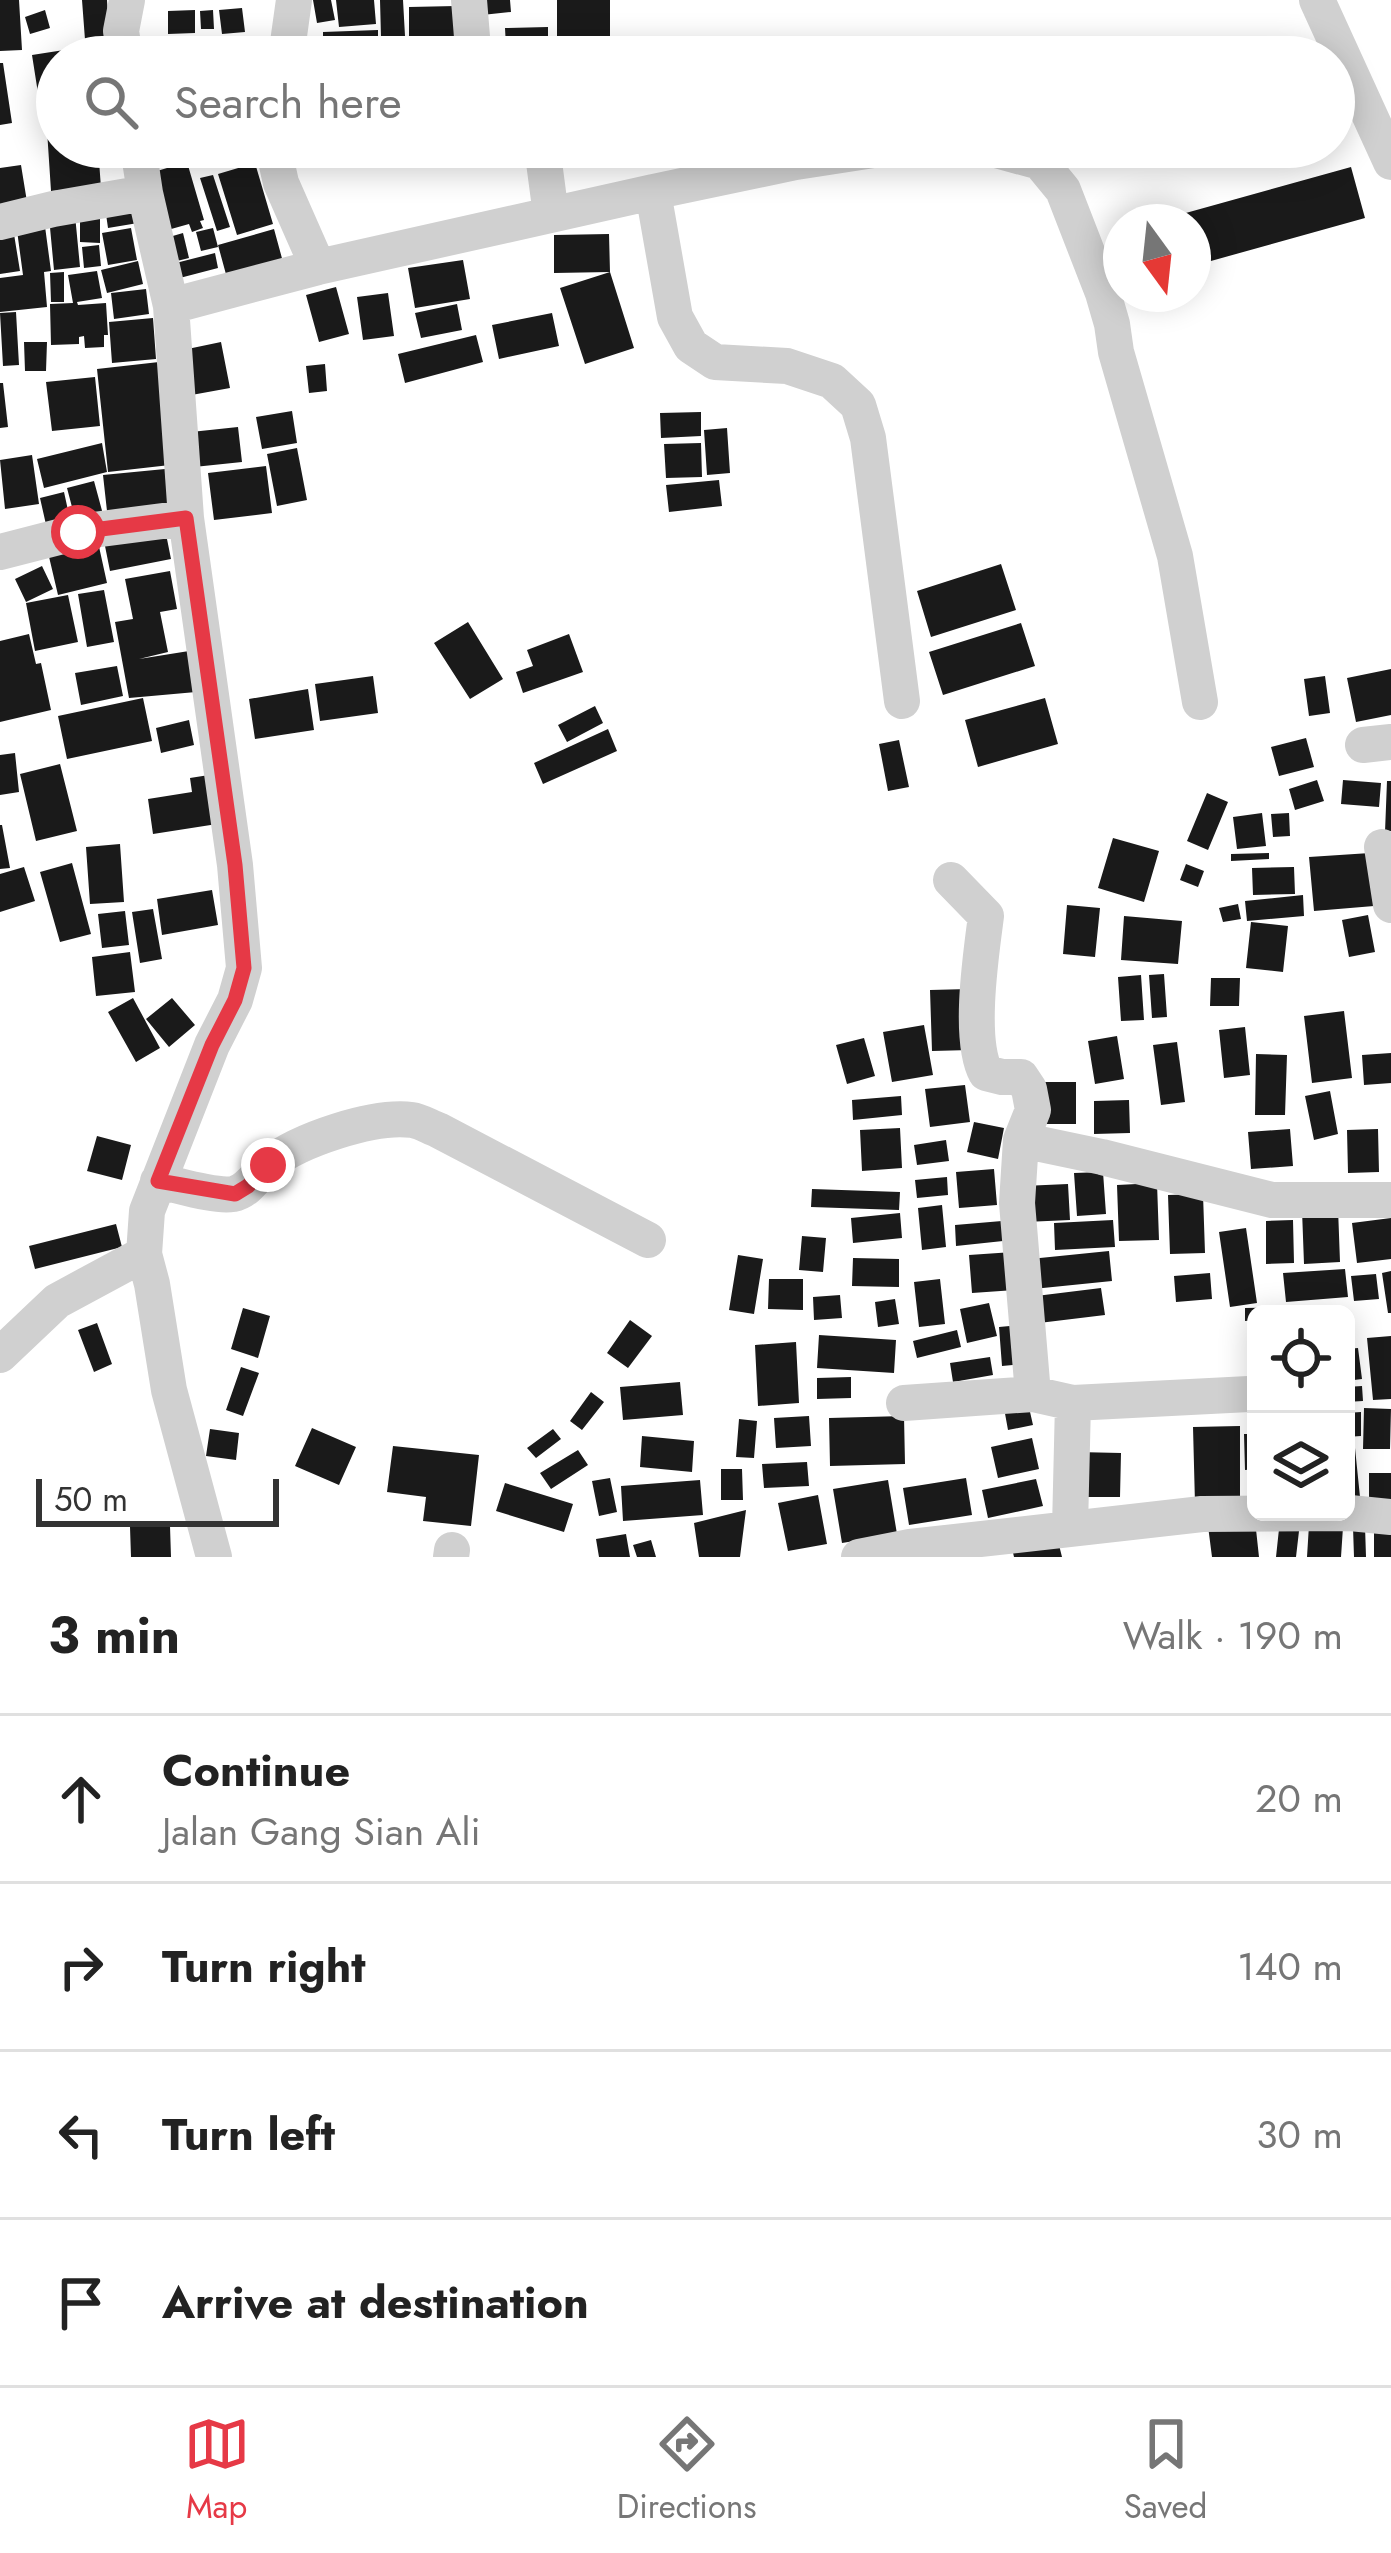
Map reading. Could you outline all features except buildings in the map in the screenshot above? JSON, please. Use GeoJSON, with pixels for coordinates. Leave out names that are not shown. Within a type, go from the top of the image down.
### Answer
{"type":"FeatureCollection","features":[{"type":"Feature","properties":{"kind":"street"},"geometry":{"type":"LineString","coordinates":[[122,36],[127,0]]}},
{"type":"Feature","properties":{"kind":"street"},"geometry":{"type":"LineString","coordinates":[[289,36],[294,0]]}},
{"type":"Feature","properties":{"kind":"street"},"geometry":{"type":"LineString","coordinates":[[1317,0],[1333,36]]}},
{"type":"Feature","properties":{"kind":"street"},"geometry":{"type":"LineString","coordinates":[[1355,83],[1391,162]]}},
{"type":"Feature","properties":{"kind":"street"},"geometry":{"type":"LineString","coordinates":[[141,168],[171,306],[186,518],[235,865],[244,968],[149,1222],[169,1390],[214,1557]]}},
{"type":"Feature","properties":{"kind":"street"},"geometry":{"type":"LineString","coordinates":[[278,168],[318,268]]}},
{"type":"Feature","properties":{"kind":"street"},"geometry":{"type":"LineString","coordinates":[[545,168],[551,215]]}},
{"type":"Feature","properties":{"kind":"street"},"geometry":{"type":"LineString","coordinates":[[171,306],[318,268],[767,168]]}},
{"type":"Feature","properties":{"kind":"street"},"geometry":{"type":"LineString","coordinates":[[1045,168],[1063,190],[1080,229],[1112,324],[1115,352],[1174,556],[1200,702]]}},
{"type":"Feature","properties":{"kind":"street"},"geometry":{"type":"LineString","coordinates":[[653,192],[675,317],[691,346],[716,362],[787,367],[832,381],[858,405],[868,437],[902,701]]}},
{"type":"Feature","properties":{"kind":"street"},"geometry":{"type":"LineString","coordinates":[[0,222],[145,193]]}},
{"type":"Feature","properties":{"kind":"street"},"geometry":{"type":"LineString","coordinates":[[0,552],[78,532],[186,518]]}},
{"type":"Feature","properties":{"kind":"street"},"geometry":{"type":"LineString","coordinates":[[1382,848],[1391,905]]}},
{"type":"Feature","properties":{"kind":"street"},"geometry":{"type":"LineString","coordinates":[[951,880],[986,916],[978,980],[980,1061],[986,1073],[1021,1078],[1029,1089],[1033,1110],[1021,1140],[1017,1203],[1033,1394]]}},
{"type":"Feature","properties":{"kind":"street"},"geometry":{"type":"LineString","coordinates":[[0,1355],[149,1222],[235,1194],[294,1149],[367,1123],[412,1120],[438,1130],[648,1240]]}},
{"type":"Feature","properties":{"kind":"street"},"geometry":{"type":"LineString","coordinates":[[1021,1140],[1272,1201],[1391,1200]]}},
{"type":"Feature","properties":{"kind":"street"},"geometry":{"type":"LineString","coordinates":[[904,1403],[1033,1394],[1073,1403],[1247,1394]]}},
{"type":"Feature","properties":{"kind":"street"},"geometry":{"type":"LineString","coordinates":[[1070,1528],[1073,1403]]}},
{"type":"Feature","properties":{"kind":"street"},"geometry":{"type":"LineString","coordinates":[[860,1557],[910,1547],[1202,1514],[1391,1517]]}},
{"type":"Feature","properties":{"kind":"route"},"geometry":{"type":"LineString","coordinates":[[78,532],[186,518],[235,865],[244,968],[235,1000],[158,1181],[235,1194],[268,1165]]}}]}
